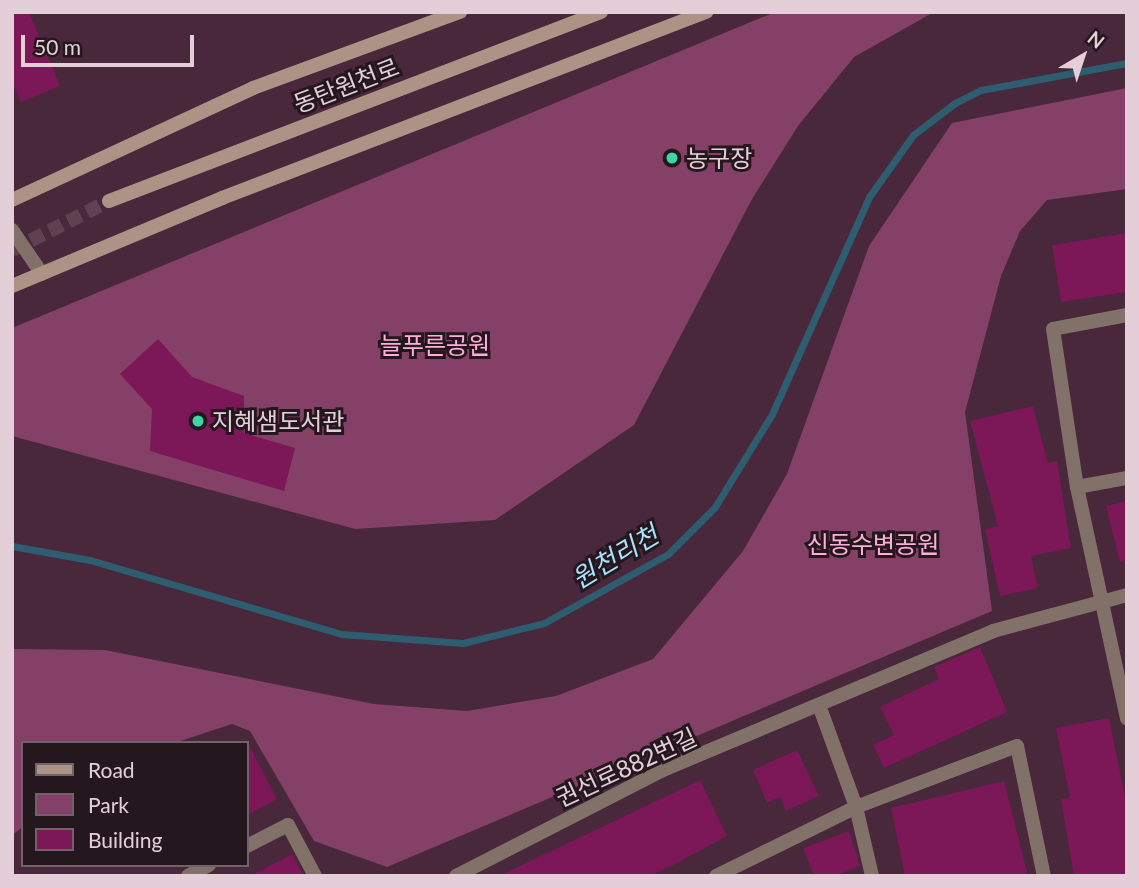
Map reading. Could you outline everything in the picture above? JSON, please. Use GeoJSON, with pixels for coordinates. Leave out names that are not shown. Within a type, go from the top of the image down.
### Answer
{"type":"FeatureCollection","features":[{"type":"Feature","properties":{"kind":"main road"},"geometry":{"type":"LineString","coordinates":[[12,200],[253,88],[460,12]]}},
{"type":"Feature","properties":{"kind":"main road","name":"동탄원천로"},"geometry":{"type":"LineString","coordinates":[[108,201],[601,12]]}},
{"type":"Feature","properties":{"kind":"main road"},"geometry":{"type":"LineString","coordinates":[[12,286],[222,198],[706,12]]}},
{"type":"Feature","properties":{"kind":"street"},"geometry":{"type":"LineString","coordinates":[[12,230],[42,274]]}},
{"type":"Feature","properties":{"kind":"street"},"geometry":{"type":"LineString","coordinates":[[1127,315],[1053,329],[1077,486],[1127,719]]}},
{"type":"Feature","properties":{"kind":"street"},"geometry":{"type":"LineString","coordinates":[[1077,486],[1127,478]]}},
{"type":"Feature","properties":{"kind":"street","name":"권선로882번길"},"geometry":{"type":"LineString","coordinates":[[456,876],[663,770],[820,708],[993,631],[1127,594]]}},
{"type":"Feature","properties":{"kind":"street"},"geometry":{"type":"LineString","coordinates":[[820,708],[856,807],[872,876]]}},
{"type":"Feature","properties":{"kind":"street"},"geometry":{"type":"LineString","coordinates":[[716,876],[856,807],[1017,746],[1044,876]]}},
{"type":"Feature","properties":{"kind":"street"},"geometry":{"type":"LineString","coordinates":[[248,845],[288,825],[315,876]]}},
{"type":"Feature","properties":{"kind":"street"},"geometry":{"type":"LineString","coordinates":[[188,876],[205,867]]}},
{"type":"Feature","properties":{"kind":"green space","name":"늘푸른공원"},"geometry":{"type":"Polygon","coordinates":[[[775,12],[934,12],[854,57],[798,126],[752,199],[634,425],[495,520],[355,529],[12,436],[12,328],[775,12]]]}},
{"type":"Feature","properties":{"kind":"green space","name":"신동수변공원"},"geometry":{"type":"Polygon","coordinates":[[[1127,88],[1127,189],[1047,200],[1020,231],[1001,276],[965,412],[992,611],[387,867],[314,841],[250,731],[232,724],[180,741],[21,741],[21,828],[12,835],[12,649],[105,650],[374,704],[467,711],[556,696],[653,659],[743,551],[787,474],[869,246],[952,123],[1127,88]]]}},
{"type":"Feature","properties":{"kind":"building"},"geometry":{"type":"Polygon","coordinates":[[[12,12],[29,12],[60,86],[21,102],[12,82],[12,12]]]}},
{"type":"Feature","properties":{"kind":"building"},"geometry":{"type":"Polygon","coordinates":[[[1127,233],[1127,292],[1061,302],[1052,245],[1127,233]]]}},
{"type":"Feature","properties":{"kind":"building","name":"지혜샘도서관"},"geometry":{"type":"Polygon","coordinates":[[[158,339],[192,377],[244,396],[244,433],[295,448],[284,491],[150,451],[152,409],[120,374],[158,339]]]}},
{"type":"Feature","properties":{"kind":"building"},"geometry":{"type":"Polygon","coordinates":[[[1033,406],[1048,463],[1057,461],[1071,548],[1031,556],[1038,588],[1000,596],[985,529],[998,526],[970,421],[1033,406]]]}},
{"type":"Feature","properties":{"kind":"building"},"geometry":{"type":"Polygon","coordinates":[[[1127,501],[1127,561],[1120,562],[1106,506],[1127,501]]]}},
{"type":"Feature","properties":{"kind":"building"},"geometry":{"type":"Polygon","coordinates":[[[980,647],[1007,712],[884,768],[873,745],[894,735],[880,707],[939,679],[934,667],[980,647]]]}},
{"type":"Feature","properties":{"kind":"building"},"geometry":{"type":"Polygon","coordinates":[[[1109,718],[1127,806],[1127,876],[1074,876],[1061,799],[1070,798],[1056,728],[1109,718]]]}},
{"type":"Feature","properties":{"kind":"building"},"geometry":{"type":"Polygon","coordinates":[[[248,743],[277,799],[248,814],[248,743]]]}},
{"type":"Feature","properties":{"kind":"building"},"geometry":{"type":"Polygon","coordinates":[[[797,750],[819,796],[786,811],[780,797],[767,803],[753,770],[797,750]]]}},
{"type":"Feature","properties":{"kind":"building"},"geometry":{"type":"Polygon","coordinates":[[[700,780],[727,836],[650,876],[499,876],[700,780]]]}},
{"type":"Feature","properties":{"kind":"building"},"geometry":{"type":"Polygon","coordinates":[[[1004,781],[1028,876],[905,876],[891,808],[1004,781]]]}},
{"type":"Feature","properties":{"kind":"building"},"geometry":{"type":"Polygon","coordinates":[[[849,831],[860,866],[834,876],[814,876],[803,848],[849,831]]]}},
{"type":"Feature","properties":{"kind":"building"},"geometry":{"type":"Polygon","coordinates":[[[292,854],[304,876],[250,876],[292,854]]]}},
{"type":"Feature","properties":{"kind":"waterway","name":"원천리천"},"geometry":{"type":"LineString","coordinates":[[12,546],[90,560],[342,634],[463,643],[544,623],[668,554],[715,507],[772,414],[869,197],[913,135],[955,103],[981,90],[1127,63]]}},
{"type":"Feature","properties":{"kind":"tunnel"},"geometry":{"type":"LineString","coordinates":[[12,250],[109,201]]}},
{"type":"Feature","properties":{"kind":"place","name":"농구장"},"geometry":{"type":"Point","coordinates":[672,158]}},
{"type":"Feature","properties":{"kind":"place","name":"지혜샘도서관"},"geometry":{"type":"Point","coordinates":[198,421]}}]}
